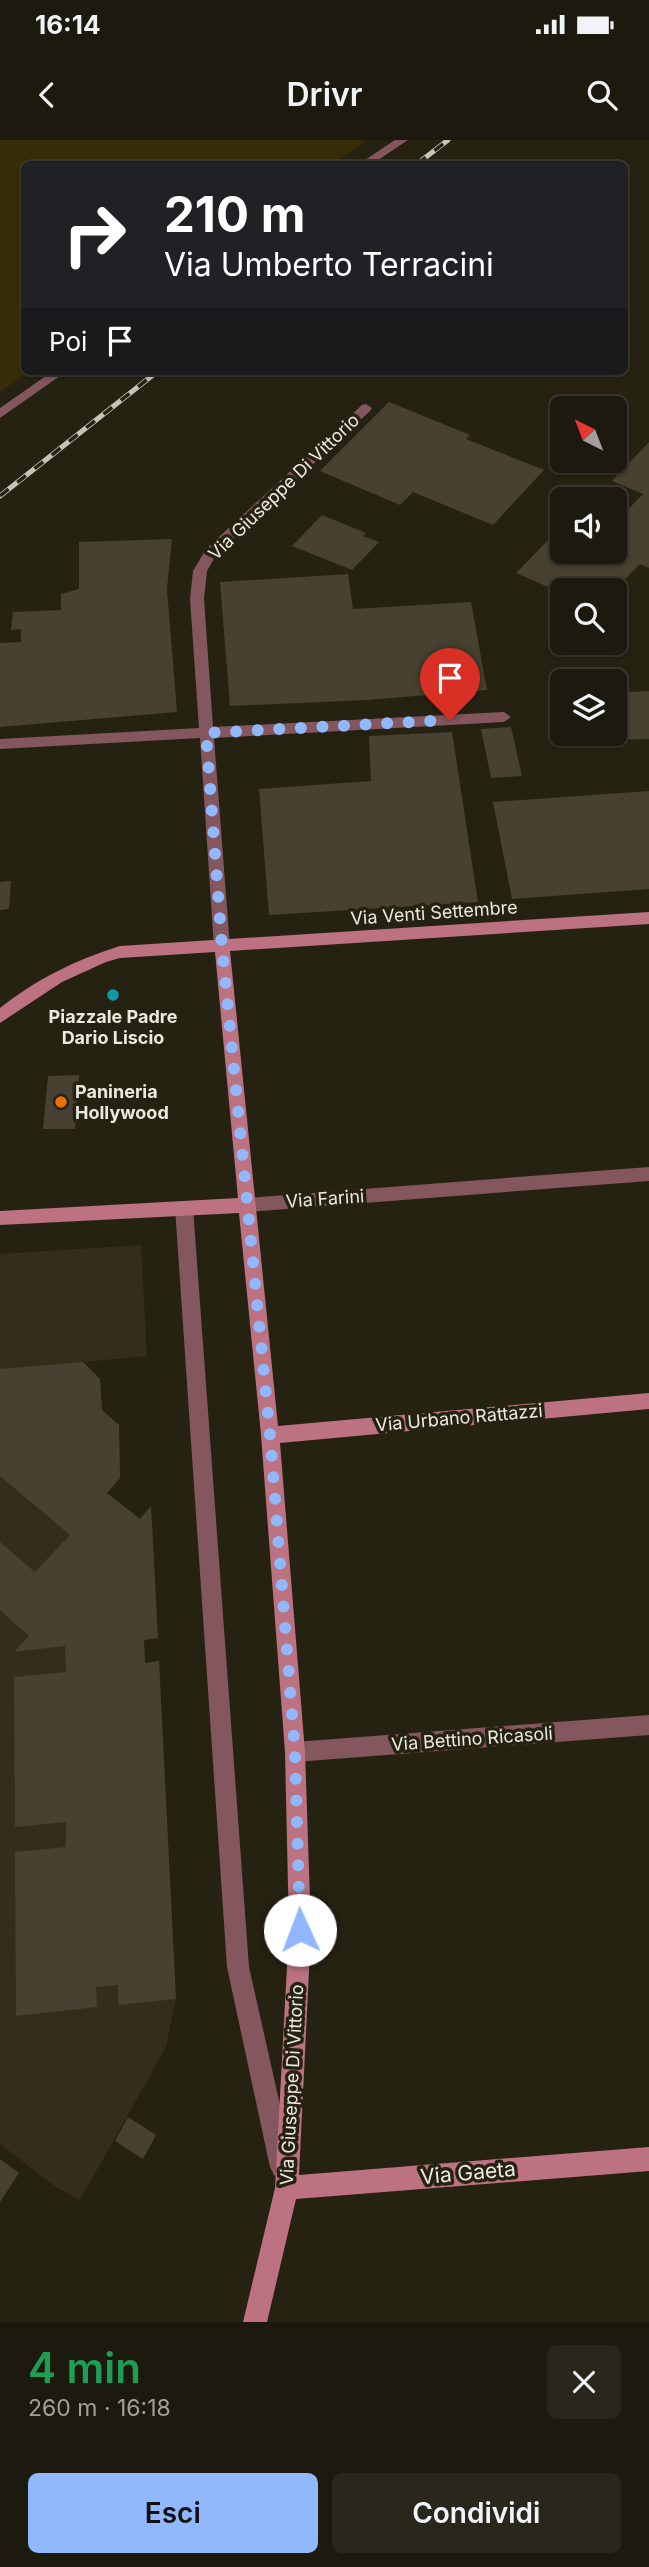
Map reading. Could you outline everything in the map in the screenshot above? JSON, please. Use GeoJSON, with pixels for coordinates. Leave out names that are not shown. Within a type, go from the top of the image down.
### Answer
{"type":"FeatureCollection","features":[{"type":"Feature","properties":{"kind":"street"},"geometry":{"type":"LineString","coordinates":[[369,161],[399,141]]}},
{"type":"Feature","properties":{"kind":"street"},"geometry":{"type":"LineString","coordinates":[[0,414],[55,375]]}},
{"type":"Feature","properties":{"kind":"street","name":"Via Giuseppe Di Vittorio"},"geometry":{"type":"LineString","coordinates":[[255,2322],[287,2188],[300,1930],[295,1752],[270,1435],[222,947],[197,599],[200,571],[211,552],[366,408]]}},
{"type":"Feature","properties":{"kind":"street"},"geometry":{"type":"LineString","coordinates":[[0,744],[504,717]]}},
{"type":"Feature","properties":{"kind":"street","name":"Via Venti Settembre"},"geometry":{"type":"LineString","coordinates":[[0,1017],[37,987],[63,971],[91,960],[149,948],[222,947],[649,918]]}},
{"type":"Feature","properties":{"kind":"street","name":"Via Farini"},"geometry":{"type":"LineString","coordinates":[[0,1218],[246,1205],[649,1174]]}},
{"type":"Feature","properties":{"kind":"street"},"geometry":{"type":"LineString","coordinates":[[184,1208],[238,1967],[287,2188]]}},
{"type":"Feature","properties":{"kind":"street","name":"Via Urbano Rattazzi"},"geometry":{"type":"LineString","coordinates":[[270,1435],[649,1401]]}},
{"type":"Feature","properties":{"kind":"street","name":"Via Bettino Ricasoli"},"geometry":{"type":"LineString","coordinates":[[295,1752],[649,1725]]}},
{"type":"Feature","properties":{"kind":"street","name":"Via Gaeta"},"geometry":{"type":"LineString","coordinates":[[287,2188],[649,2159]]}},
{"type":"Feature","properties":{"kind":"shaded area"},"geometry":{"type":"Polygon","coordinates":[[[0,140],[367,141],[337,161],[21,161],[21,375],[24,375],[0,392],[0,140]]]}},
{"type":"Feature","properties":{"kind":"shaded area"},"geometry":{"type":"Polygon","coordinates":[[[141,1245],[147,1356],[83,1362],[100,1379],[102,1410],[119,1425],[120,1478],[107,1493],[139,1519],[151,1506],[158,1638],[144,1640],[145,1663],[159,1661],[176,1999],[166,2047],[80,2200],[56,2187],[0,2144],[0,1254],[141,1245]]]}},
{"type":"Feature","properties":{"kind":"building"},"geometry":{"type":"Polygon","coordinates":[[[389,402],[470,435],[466,439],[544,470],[493,525],[413,492],[400,505],[320,471],[389,402]]]}},
{"type":"Feature","properties":{"kind":"building"},"geometry":{"type":"Polygon","coordinates":[[[649,442],[649,568],[640,564],[626,578],[550,578],[550,588],[516,573],[550,538],[550,564],[627,564],[627,511],[643,494],[612,481],[620,473],[627,473],[627,465],[649,442]]]}},
{"type":"Feature","properties":{"kind":"building"},"geometry":{"type":"Polygon","coordinates":[[[322,515],[366,533],[363,536],[379,542],[352,570],[292,546],[322,515]]]}},
{"type":"Feature","properties":{"kind":"building"},"geometry":{"type":"Polygon","coordinates":[[[172,539],[167,589],[177,712],[0,727],[0,643],[21,642],[21,629],[11,630],[13,612],[61,610],[61,594],[79,589],[79,542],[172,539]]]}},
{"type":"Feature","properties":{"kind":"building"},"geometry":{"type":"Polygon","coordinates":[[[348,574],[353,609],[471,602],[487,690],[367,700],[230,706],[220,582],[348,574]]]}},
{"type":"Feature","properties":{"kind":"building"},"geometry":{"type":"Polygon","coordinates":[[[649,691],[649,739],[627,739],[627,692],[649,691]]]}},
{"type":"Feature","properties":{"kind":"building"},"geometry":{"type":"Polygon","coordinates":[[[511,727],[522,776],[491,778],[481,729],[511,727]]]}},
{"type":"Feature","properties":{"kind":"building"},"geometry":{"type":"Polygon","coordinates":[[[452,732],[478,902],[269,915],[259,789],[371,781],[369,736],[452,732]]]}},
{"type":"Feature","properties":{"kind":"building"},"geometry":{"type":"Polygon","coordinates":[[[649,791],[649,889],[512,899],[493,802],[649,791]]]}},
{"type":"Feature","properties":{"kind":"building"},"geometry":{"type":"Polygon","coordinates":[[[11,881],[9,909],[0,910],[0,882],[11,881]]]}},
{"type":"Feature","properties":{"kind":"building","name":"Panineria Hollywood"},"geometry":{"type":"Polygon","coordinates":[[[79,1075],[75,1129],[43,1129],[48,1076],[79,1075]]]}},
{"type":"Feature","properties":{"kind":"building"},"geometry":{"type":"Polygon","coordinates":[[[83,1362],[100,1379],[102,1410],[119,1425],[120,1478],[107,1493],[140,1519],[151,1506],[158,1638],[144,1640],[145,1663],[159,1661],[176,1999],[118,2005],[118,1985],[96,1987],[97,2007],[16,2016],[15,1852],[66,1847],[66,1822],[15,1827],[14,1677],[66,1672],[65,1646],[14,1652],[29,1636],[0,1610],[0,1542],[35,1572],[70,1535],[0,1476],[0,1369],[83,1362]]]}},
{"type":"Feature","properties":{"kind":"building"},"geometry":{"type":"Polygon","coordinates":[[[128,2117],[156,2135],[143,2159],[115,2141],[128,2117]]]}},
{"type":"Feature","properties":{"kind":"building"},"geometry":{"type":"Polygon","coordinates":[[[0,2159],[19,2173],[0,2202],[0,2159]]]}},
{"type":"Feature","properties":{"kind":"railway"},"geometry":{"type":"LineString","coordinates":[[421,161],[448,140]]}},
{"type":"Feature","properties":{"kind":"railway"},"geometry":{"type":"LineString","coordinates":[[0,496],[153,375]]}},
{"type":"Feature","properties":{"kind":"place","name":"Piazzale Padre Dario Liscio"},"geometry":{"type":"Point","coordinates":[113,995]}},
{"type":"Feature","properties":{"kind":"place","name":"Panineria Hollywood"},"geometry":{"type":"Point","coordinates":[61,1102]}},
{"type":"Feature","properties":{"kind":"route"},"geometry":{"type":"LineString","coordinates":[[300,1930],[295,1752],[270,1435],[222,947],[206,733],[450,720]]}}]}
